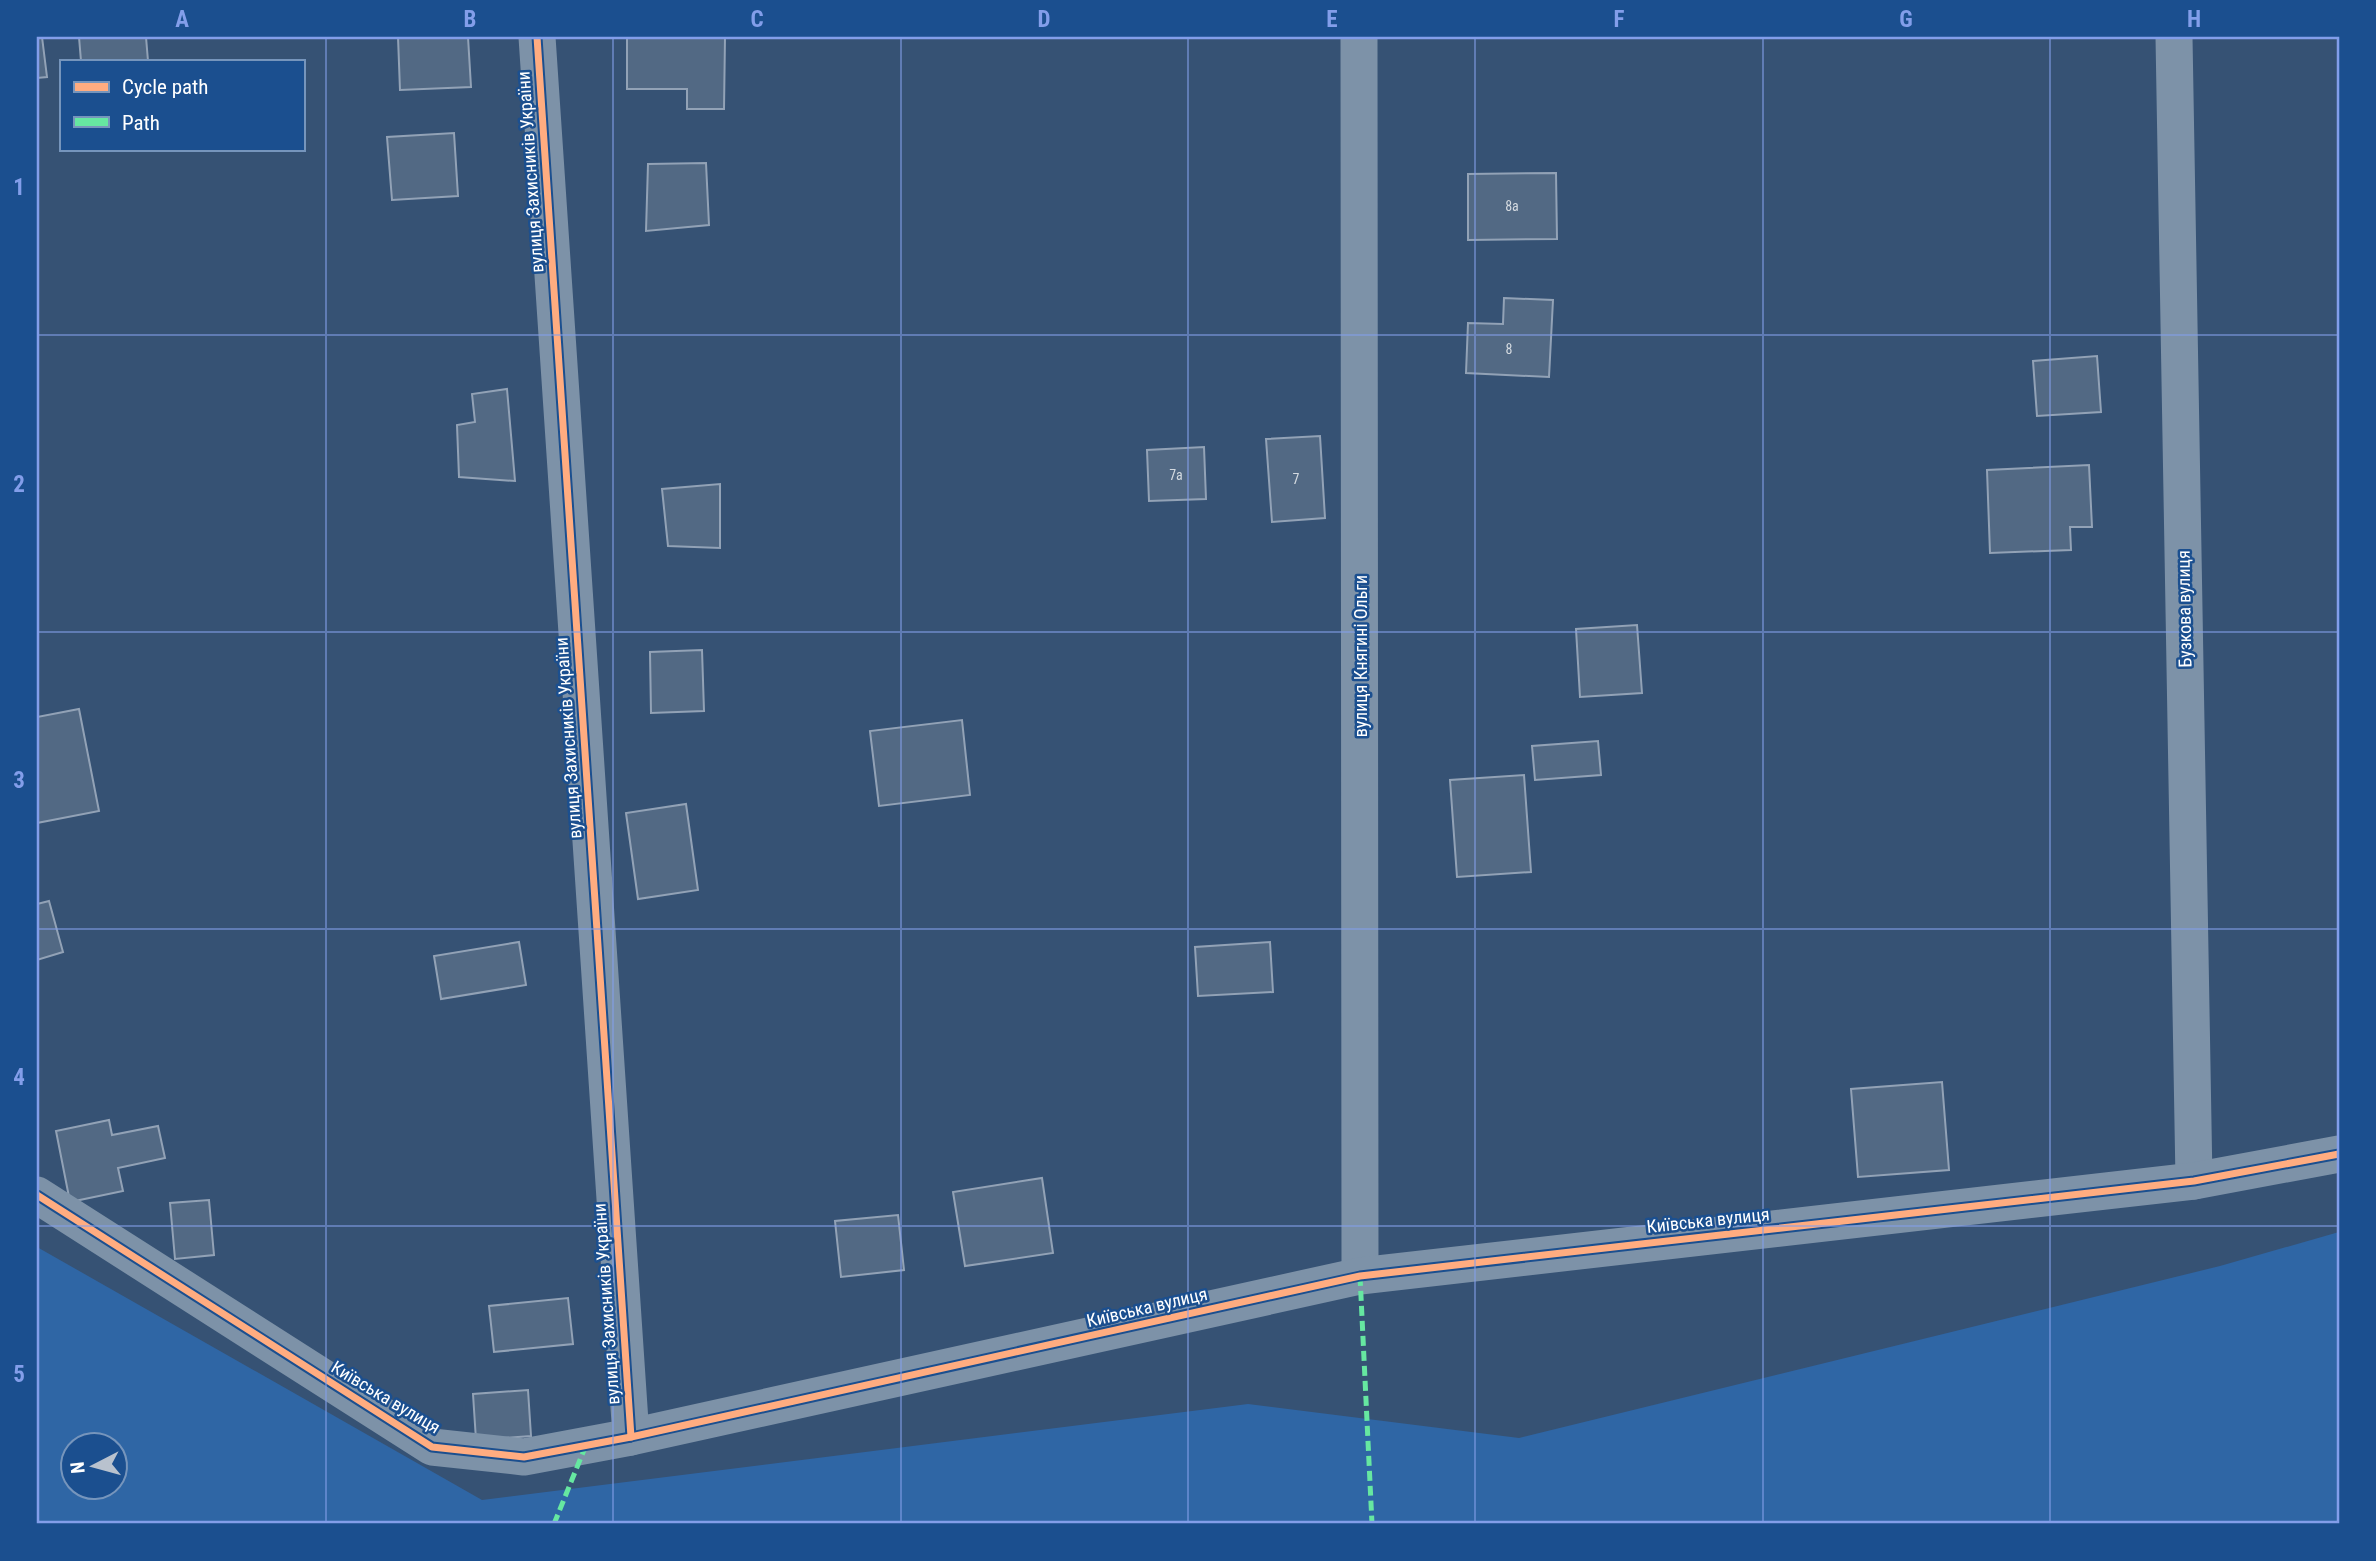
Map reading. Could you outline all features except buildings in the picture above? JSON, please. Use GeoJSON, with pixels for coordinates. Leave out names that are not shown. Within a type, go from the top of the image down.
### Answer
{"type":"FeatureCollection","features":[{"type":"Feature","properties":{"kind":"street","name":"вулиця Захисників України"},"geometry":{"type":"LineString","coordinates":[[537,37],[631,1437]]}},
{"type":"Feature","properties":{"kind":"street","name":"вулиця Княгині Ольги"},"geometry":{"type":"LineString","coordinates":[[1359,37],[1360,1276]]}},
{"type":"Feature","properties":{"kind":"street","name":"Бузкова вулиця"},"geometry":{"type":"LineString","coordinates":[[2174,37],[2194,1181]]}},
{"type":"Feature","properties":{"kind":"street","name":"Київська вулиця"},"geometry":{"type":"LineString","coordinates":[[37,1195],[432,1447],[524,1457],[631,1437],[1360,1276],[2194,1181],[2339,1154]]}},
{"type":"Feature","properties":{"kind":"shaded area"},"geometry":{"type":"Polygon","coordinates":[[[2339,1232],[2339,1524],[37,1524],[37,1247],[482,1500],[1248,1404],[1519,1438],[2220,1266],[2339,1232]]]}},
{"type":"Feature","properties":{"kind":"marked path"},"geometry":{"type":"LineString","coordinates":[[1360,1276],[1372,1524]]}},
{"type":"Feature","properties":{"kind":"marked path"},"geometry":{"type":"LineString","coordinates":[[554,1524],[586,1445]]}},
{"type":"Feature","properties":{"kind":"cycle path"},"geometry":{"type":"LineString","coordinates":[[537,37],[631,1437]]}},
{"type":"Feature","properties":{"kind":"cycle path"},"geometry":{"type":"LineString","coordinates":[[37,1195],[432,1447],[524,1457],[631,1437],[1360,1276],[2194,1181],[2339,1154]]}}]}
